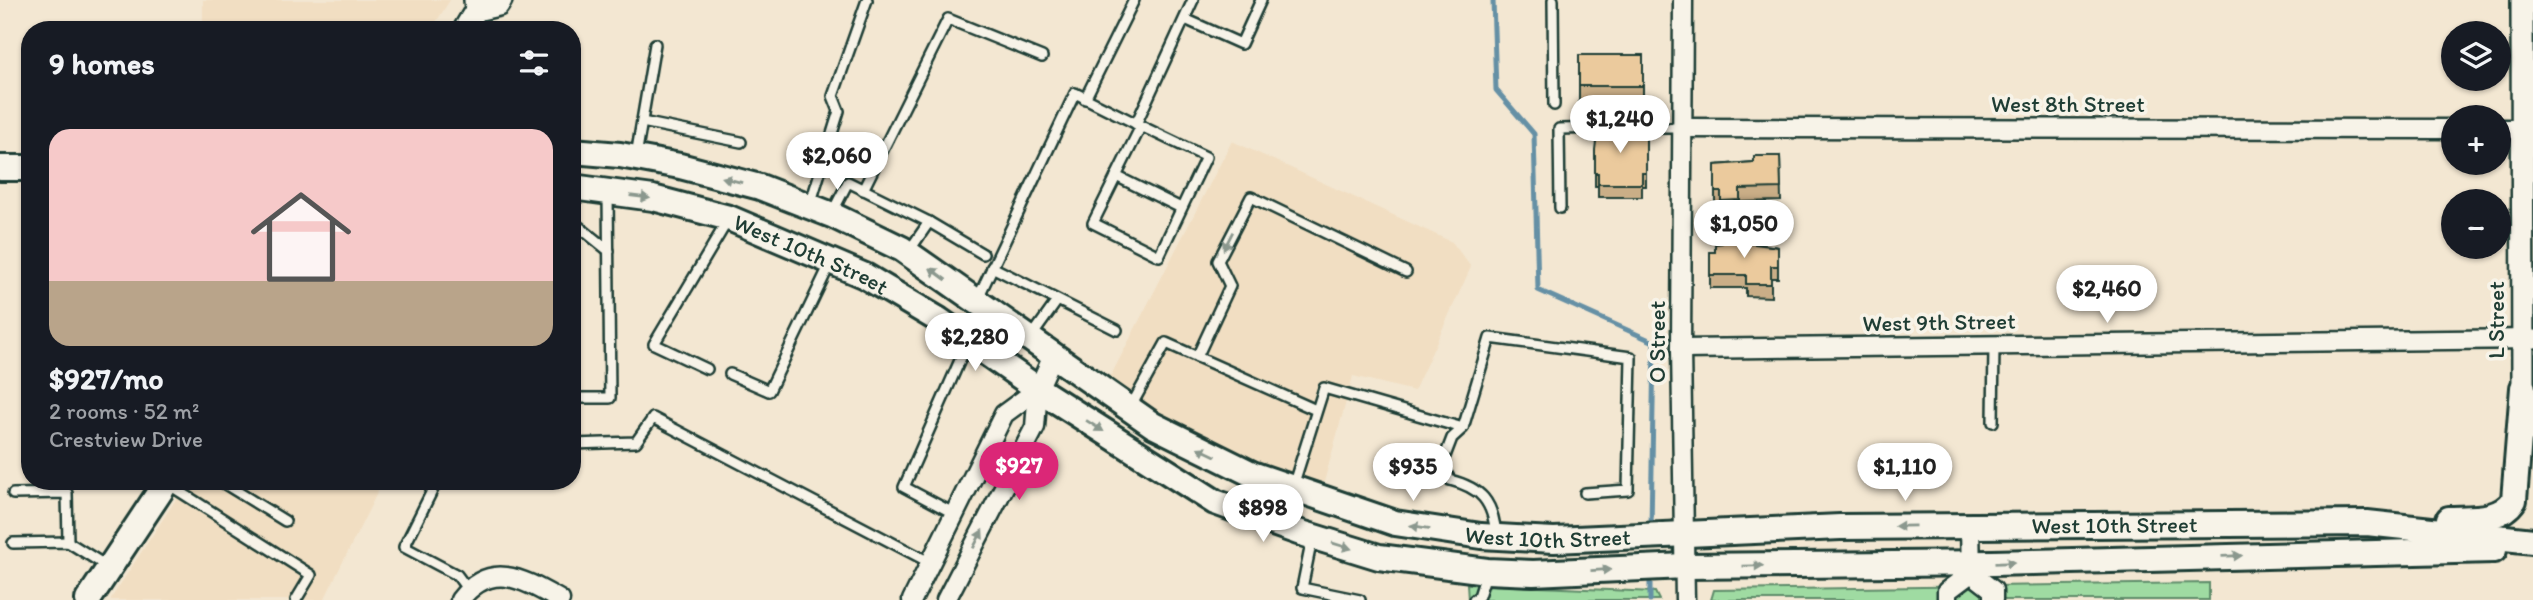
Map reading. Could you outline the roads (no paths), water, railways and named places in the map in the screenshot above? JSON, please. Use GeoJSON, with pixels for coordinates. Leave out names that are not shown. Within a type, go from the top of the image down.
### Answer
{"type":"FeatureCollection","features":[{"type":"Feature","properties":{"kind":"main road","name":"West 10th Street"},"geometry":{"type":"LineString","coordinates":[[581,152],[635,158],[760,187],[821,210],[908,253],[1153,425],[1252,474],[1395,523],[1496,537],[1553,540],[1684,533],[1970,526],[2367,523],[2533,541]]}},
{"type":"Feature","properties":{"kind":"main road"},"geometry":{"type":"LineString","coordinates":[[0,168],[21,167]]}},
{"type":"Feature","properties":{"kind":"main road","name":"West 10th Street"},"geometry":{"type":"LineString","coordinates":[[581,188],[653,198],[729,218],[865,276],[968,340],[1038,389],[1215,502],[1379,557],[1487,571],[1532,573],[1685,566],[1971,568],[2533,549]]}},
{"type":"Feature","properties":{"kind":"main road"},"geometry":{"type":"LineString","coordinates":[[2367,523],[2487,517],[2507,511],[2514,500],[2522,388]]}},
{"type":"Feature","properties":{"kind":"main road"},"geometry":{"type":"LineString","coordinates":[[88,600],[162,490]]}},
{"type":"Feature","properties":{"kind":"street"},"geometry":{"type":"LineString","coordinates":[[468,21],[476,5],[498,5],[501,0]]}},
{"type":"Feature","properties":{"kind":"street","name":"O Street"},"geometry":{"type":"LineString","coordinates":[[1683,0],[1681,349],[1685,600]]}},
{"type":"Feature","properties":{"kind":"street","name":"L Street"},"geometry":{"type":"LineString","coordinates":[[2522,0],[2527,339],[2522,388],[2533,430]]}},
{"type":"Feature","properties":{"kind":"street","name":"West 8th Street"},"geometry":{"type":"LineString","coordinates":[[1683,128],[2441,129]]}},
{"type":"Feature","properties":{"kind":"street"},"geometry":{"type":"LineString","coordinates":[[2511,129],[2522,129]]}},
{"type":"Feature","properties":{"kind":"street","name":"West 9th Street"},"geometry":{"type":"LineString","coordinates":[[1681,349],[2527,339]]}},
{"type":"Feature","properties":{"kind":"street"},"geometry":{"type":"LineString","coordinates":[[946,600],[1035,427],[1038,389],[1053,356]]}},
{"type":"Feature","properties":{"kind":"street"},"geometry":{"type":"LineString","coordinates":[[912,600],[1003,414],[1038,389]]}},
{"type":"Feature","properties":{"kind":"street"},"geometry":{"type":"LineString","coordinates":[[1970,526],[1971,568],[1993,590],[1993,600]]}},
{"type":"Feature","properties":{"kind":"street"},"geometry":{"type":"LineString","coordinates":[[1947,600],[1947,590],[1971,568]]}},
{"type":"Feature","properties":{"kind":"street"},"geometry":{"type":"LineString","coordinates":[[464,595],[492,577],[509,576],[559,600]]}},
{"type":"Feature","properties":{"kind":"lane"},"geometry":{"type":"LineString","coordinates":[[821,210],[839,111],[833,96],[867,0]]}},
{"type":"Feature","properties":{"kind":"lane"},"geometry":{"type":"LineString","coordinates":[[1085,99],[1135,0]]}},
{"type":"Feature","properties":{"kind":"lane"},"geometry":{"type":"LineString","coordinates":[[976,302],[1075,93],[1138,125],[1206,157],[1159,256],[1093,223],[1116,176],[1138,125],[1194,0]]}},
{"type":"Feature","properties":{"kind":"lane"},"geometry":{"type":"LineString","coordinates":[[1185,19],[1241,44],[1261,0]]}},
{"type":"Feature","properties":{"kind":"lane"},"geometry":{"type":"LineString","coordinates":[[1553,0],[1554,105]]}},
{"type":"Feature","properties":{"kind":"lane"},"geometry":{"type":"LineString","coordinates":[[863,190],[948,19],[1042,57]]}},
{"type":"Feature","properties":{"kind":"lane"},"geometry":{"type":"LineString","coordinates":[[635,158],[655,44]]}},
{"type":"Feature","properties":{"kind":"lane"},"geometry":{"type":"LineString","coordinates":[[642,122],[741,142]]}},
{"type":"Feature","properties":{"kind":"lane"},"geometry":{"type":"LineString","coordinates":[[1560,208],[1559,128],[1683,128]]}},
{"type":"Feature","properties":{"kind":"lane"},"geometry":{"type":"LineString","coordinates":[[1116,176],[1181,208]]}},
{"type":"Feature","properties":{"kind":"lane"},"geometry":{"type":"LineString","coordinates":[[821,210],[848,183],[929,222],[983,254]]}},
{"type":"Feature","properties":{"kind":"lane"},"geometry":{"type":"LineString","coordinates":[[581,398],[610,398],[608,192]]}},
{"type":"Feature","properties":{"kind":"lane"},"geometry":{"type":"LineString","coordinates":[[1197,357],[1230,286],[1218,261],[1251,197],[1406,272]]}},
{"type":"Feature","properties":{"kind":"lane"},"geometry":{"type":"LineString","coordinates":[[707,369],[654,344],[714,239],[729,218]]}},
{"type":"Feature","properties":{"kind":"lane"},"geometry":{"type":"LineString","coordinates":[[908,253],[929,222]]}},
{"type":"Feature","properties":{"kind":"lane"},"geometry":{"type":"LineString","coordinates":[[581,228],[609,251]]}},
{"type":"Feature","properties":{"kind":"lane"},"geometry":{"type":"LineString","coordinates":[[730,374],[769,391],[832,261]]}},
{"type":"Feature","properties":{"kind":"lane"},"geometry":{"type":"LineString","coordinates":[[992,267],[1117,330]]}},
{"type":"Feature","properties":{"kind":"lane"},"geometry":{"type":"LineString","coordinates":[[1029,340],[1057,301]]}},
{"type":"Feature","properties":{"kind":"lane"},"geometry":{"type":"LineString","coordinates":[[1496,537],[1494,515],[1475,486],[1450,480],[1442,464],[1452,438],[1463,428],[1490,338],[1631,357],[1628,490],[1585,493]]}},
{"type":"Feature","properties":{"kind":"lane"},"geometry":{"type":"LineString","coordinates":[[954,514],[904,487],[968,340]]}},
{"type":"Feature","properties":{"kind":"lane"},"geometry":{"type":"LineString","coordinates":[[1129,409],[1166,343],[1316,410]]}},
{"type":"Feature","properties":{"kind":"lane"},"geometry":{"type":"LineString","coordinates":[[1993,422],[1994,345]]}},
{"type":"Feature","properties":{"kind":"lane"},"geometry":{"type":"LineString","coordinates":[[1292,488],[1324,388],[1463,428]]}},
{"type":"Feature","properties":{"kind":"lane"},"geometry":{"type":"LineString","coordinates":[[581,444],[636,442],[653,418],[931,562]]}},
{"type":"Feature","properties":{"kind":"lane"},"geometry":{"type":"LineString","coordinates":[[179,490],[311,575],[296,600]]}},
{"type":"Feature","properties":{"kind":"lane"},"geometry":{"type":"LineString","coordinates":[[235,490],[285,521]]}},
{"type":"Feature","properties":{"kind":"lane"},"geometry":{"type":"LineString","coordinates":[[432,490],[404,547],[457,575],[464,595]]}},
{"type":"Feature","properties":{"kind":"lane"},"geometry":{"type":"LineString","coordinates":[[13,494],[67,493],[68,542]]}},
{"type":"Feature","properties":{"kind":"lane"},"geometry":{"type":"LineString","coordinates":[[1313,537],[1302,588],[1360,600]]}},
{"type":"Feature","properties":{"kind":"lane"},"geometry":{"type":"LineString","coordinates":[[13,543],[68,542],[110,568]]}},
{"type":"Feature","properties":{"kind":"lane"},"geometry":{"type":"LineString","coordinates":[[1478,599],[1487,571]]}},
{"type":"Feature","properties":{"kind":"waterway"},"geometry":{"type":"LineString","coordinates":[[1493,0],[1496,90],[1534,134],[1538,290],[1654,342],[1651,530]]}},
{"type":"Feature","properties":{"kind":"waterway"},"geometry":{"type":"LineString","coordinates":[[1650,575],[1650,600]]}}]}
